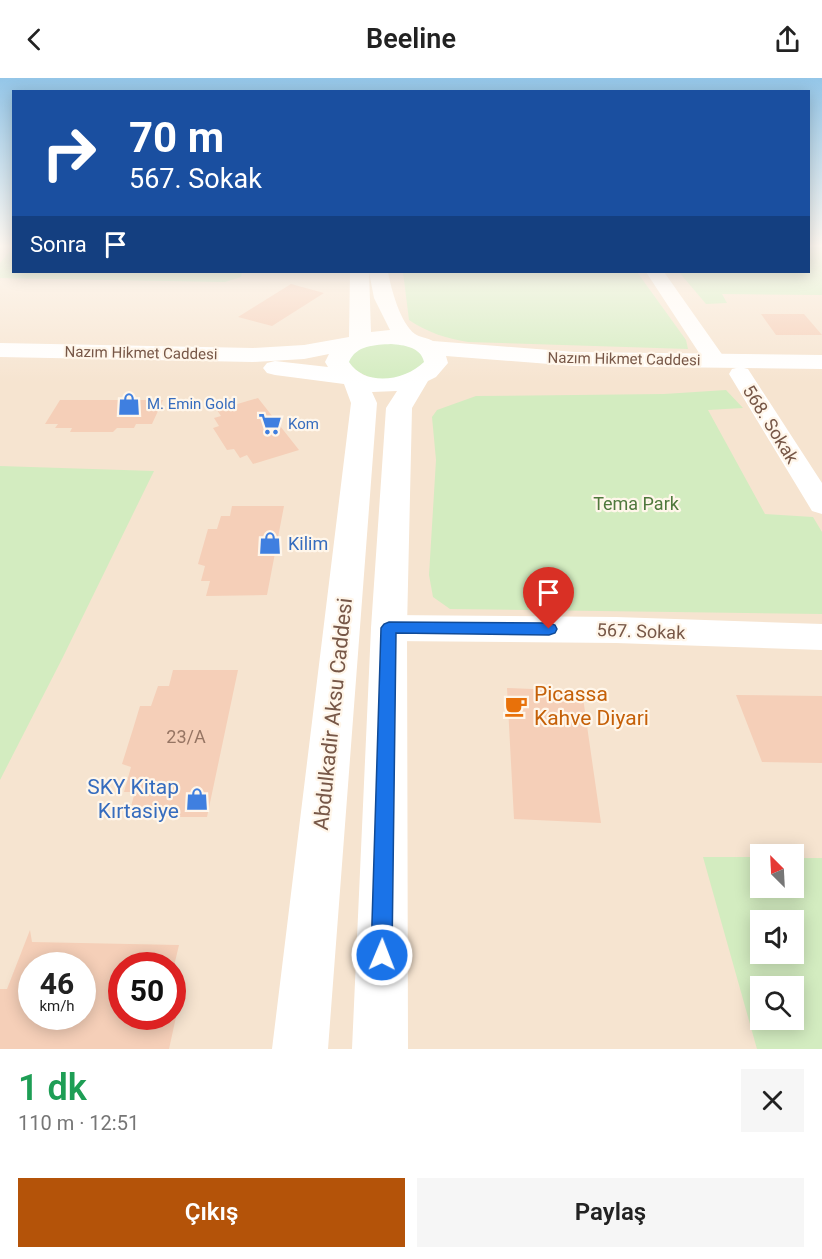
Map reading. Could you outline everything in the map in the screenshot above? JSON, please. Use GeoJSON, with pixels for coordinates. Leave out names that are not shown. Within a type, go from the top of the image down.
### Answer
{"type":"FeatureCollection","features":[{"type":"Feature","properties":{"kind":"main road","name":"Abdulkadir Aksu Caddesi"},"geometry":{"type":"LineString","coordinates":[[300,1049],[364,404],[354,360],[358,292]]}},
{"type":"Feature","properties":{"kind":"main road"},"geometry":{"type":"LineString","coordinates":[[384,292],[396,324],[420,359]]}},
{"type":"Feature","properties":{"kind":"main road"},"geometry":{"type":"LineString","coordinates":[[391,337],[420,359],[386,386],[354,360],[391,337]]}},
{"type":"Feature","properties":{"kind":"main road","name":"Nazım Hikmet Caddesi"},"geometry":{"type":"LineString","coordinates":[[0,350],[253,355],[304,352],[354,360]]}},
{"type":"Feature","properties":{"kind":"main road","name":"Nazım Hikmet Caddesi"},"geometry":{"type":"LineString","coordinates":[[420,359],[485,355],[822,362]]}},
{"type":"Feature","properties":{"kind":"main road","name":"Nazım Hikmet Caddesi"},"geometry":{"type":"LineString","coordinates":[[420,359],[822,376]]}},
{"type":"Feature","properties":{"kind":"main road"},"geometry":{"type":"LineString","coordinates":[[380,1049],[389,628],[399,408],[420,359]]}},
{"type":"Feature","properties":{"kind":"main road","name":"Nazım Hikmet Caddesi"},"geometry":{"type":"LineString","coordinates":[[0,365],[274,368],[354,360]]}},
{"type":"Feature","properties":{"kind":"street"},"geometry":{"type":"LineString","coordinates":[[669,292],[715,360]]}},
{"type":"Feature","properties":{"kind":"street","name":"568. Sokak"},"geometry":{"type":"LineString","coordinates":[[740,374],[822,504]]}},
{"type":"Feature","properties":{"kind":"street","name":"567. Sokak"},"geometry":{"type":"LineString","coordinates":[[389,628],[616,630],[822,638]]}},
{"type":"Feature","properties":{"kind":"shaded area"},"geometry":{"type":"Polygon","coordinates":[[[0,292],[822,292],[822,1049],[0,1049],[0,292]]]}},
{"type":"Feature","properties":{"kind":"green space"},"geometry":{"type":"Polygon","coordinates":[[[406,292],[652,292],[686,340],[688,349],[468,342],[430,332],[409,320],[406,292]]]}},
{"type":"Feature","properties":{"kind":"green space"},"geometry":{"type":"Polygon","coordinates":[[[696,292],[822,292],[822,295],[722,294],[727,303],[706,304],[696,292]]]}},
{"type":"Feature","properties":{"kind":"green space"},"geometry":{"type":"Polygon","coordinates":[[[395,342],[424,352],[426,364],[405,375],[387,379],[369,377],[349,365],[349,358],[360,347],[395,342]]]}},
{"type":"Feature","properties":{"kind":"green space","name":"Tema Park"},"geometry":{"type":"Polygon","coordinates":[[[726,390],[743,408],[708,410],[765,514],[813,517],[822,532],[822,614],[450,609],[433,597],[429,575],[436,460],[432,417],[437,410],[476,396],[664,394],[726,390]]]}},
{"type":"Feature","properties":{"kind":"green space"},"geometry":{"type":"Polygon","coordinates":[[[0,466],[154,471],[0,780],[0,466]]]}},
{"type":"Feature","properties":{"kind":"green space"},"geometry":{"type":"Polygon","coordinates":[[[703,857],[750,857],[750,898],[804,898],[804,858],[822,858],[822,1049],[757,1049],[752,1030],[804,1030],[804,976],[750,976],[750,1024],[703,857]]]}},
{"type":"Feature","properties":{"kind":"building"},"geometry":{"type":"Polygon","coordinates":[[[278,292],[324,293],[272,326],[238,317],[278,292]]]}},
{"type":"Feature","properties":{"kind":"building"},"geometry":{"type":"Polygon","coordinates":[[[761,314],[804,314],[822,335],[776,335],[761,314]]]}},
{"type":"Feature","properties":{"kind":"building"},"geometry":{"type":"Polygon","coordinates":[[[258,398],[299,450],[253,464],[247,455],[240,458],[234,449],[227,450],[213,428],[219,426],[214,418],[221,416],[217,410],[258,398]]]}},
{"type":"Feature","properties":{"kind":"building"},"geometry":{"type":"Polygon","coordinates":[[[60,400],[163,400],[152,424],[136,424],[134,428],[117,428],[113,432],[70,432],[72,428],[55,428],[58,424],[45,424],[60,400]]]}},
{"type":"Feature","properties":{"kind":"building"},"geometry":{"type":"Polygon","coordinates":[[[232,506],[284,506],[267,595],[206,596],[210,581],[201,581],[205,566],[198,564],[208,529],[217,529],[221,516],[230,516],[232,506]]]}},
{"type":"Feature","properties":{"kind":"building"},"geometry":{"type":"Polygon","coordinates":[[[173,670],[238,670],[207,817],[128,817],[135,792],[124,792],[131,767],[122,764],[140,706],[151,706],[158,686],[169,686],[173,670]]]}},
{"type":"Feature","properties":{"kind":"building"},"geometry":{"type":"Polygon","coordinates":[[[507,688],[582,691],[601,823],[514,819],[507,688]]]}},
{"type":"Feature","properties":{"kind":"building"},"geometry":{"type":"Polygon","coordinates":[[[736,695],[822,696],[822,763],[762,762],[736,695]]]}},
{"type":"Feature","properties":{"kind":"building"},"geometry":{"type":"Polygon","coordinates":[[[30,930],[32,942],[179,945],[177,952],[108,952],[108,1030],[173,1030],[169,1049],[0,1049],[0,989],[7,989],[18,961],[18,1030],[96,1030],[96,952],[21,952],[30,930]]]}},
{"type":"Feature","properties":{"kind":"place","name":"M. Emin Gold"},"geometry":{"type":"Point","coordinates":[129,404]}},
{"type":"Feature","properties":{"kind":"place","name":"Kom"},"geometry":{"type":"Point","coordinates":[270,424]}},
{"type":"Feature","properties":{"kind":"place","name":"Kilim"},"geometry":{"type":"Point","coordinates":[270,543]}},
{"type":"Feature","properties":{"kind":"place","name":"Picassa Kahve Diyari"},"geometry":{"type":"Point","coordinates":[516,706]}},
{"type":"Feature","properties":{"kind":"place","name":"SKY Kitap Kırtasiye"},"geometry":{"type":"Point","coordinates":[197,799]}},
{"type":"Feature","properties":{"kind":"route"},"geometry":{"type":"LineString","coordinates":[[382,955],[389,628],[549,629]]}}]}
